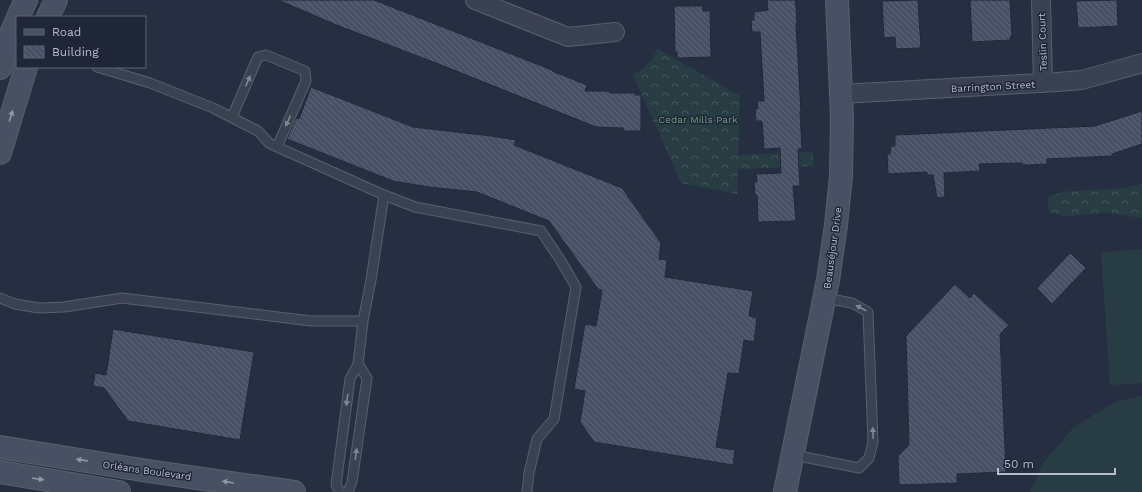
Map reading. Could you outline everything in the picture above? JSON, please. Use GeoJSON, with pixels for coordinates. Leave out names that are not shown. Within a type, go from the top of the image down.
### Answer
{"type":"FeatureCollection","features":[{"type":"Feature","properties":{"kind":"main road"},"geometry":{"type":"LineString","coordinates":[[18,16],[26,0]]}},
{"type":"Feature","properties":{"kind":"main road"},"geometry":{"type":"LineString","coordinates":[[48,16],[56,0]]}},
{"type":"Feature","properties":{"kind":"main road","name":"Beauséjour Drive"},"geometry":{"type":"LineString","coordinates":[[785,492],[794,456],[825,298],[836,225],[841,176],[841,94],[837,0]]}},
{"type":"Feature","properties":{"kind":"main road"},"geometry":{"type":"LineString","coordinates":[[0,68],[13,26]]}},
{"type":"Feature","properties":{"kind":"main road"},"geometry":{"type":"LineString","coordinates":[[0,153],[26,68]]}},
{"type":"Feature","properties":{"kind":"main road","name":"Orléans Boulevard"},"geometry":{"type":"LineString","coordinates":[[0,447],[148,471],[294,492]]}},
{"type":"Feature","properties":{"kind":"main road"},"geometry":{"type":"LineString","coordinates":[[0,472],[119,492]]}},
{"type":"Feature","properties":{"kind":"street"},"geometry":{"type":"LineString","coordinates":[[475,0],[568,37],[615,32]]}},
{"type":"Feature","properties":{"kind":"street","name":"Teslin Court"},"geometry":{"type":"LineString","coordinates":[[1041,0],[1043,83]]}},
{"type":"Feature","properties":{"kind":"street","name":"Barrington Street"},"geometry":{"type":"LineString","coordinates":[[841,94],[1082,80],[1142,63]]}},
{"type":"Feature","properties":{"kind":"lane"},"geometry":{"type":"LineString","coordinates":[[232,117],[258,57],[266,55],[305,71],[306,81],[277,147]]}},
{"type":"Feature","properties":{"kind":"lane"},"geometry":{"type":"LineString","coordinates":[[100,68],[150,83],[213,108],[258,131],[269,142],[277,147],[414,207],[541,231],[561,260],[576,288],[554,419],[537,439],[529,473],[527,492]]}},
{"type":"Feature","properties":{"kind":"lane"},"geometry":{"type":"LineString","coordinates":[[340,492],[336,485],[350,379],[358,364],[363,321],[384,195]]}},
{"type":"Feature","properties":{"kind":"lane"},"geometry":{"type":"LineString","coordinates":[[0,298],[15,304],[39,308],[64,307],[122,298],[311,321],[363,321]]}},
{"type":"Feature","properties":{"kind":"lane"},"geometry":{"type":"LineString","coordinates":[[794,456],[859,468],[869,458],[873,442],[868,312],[852,303],[825,298]]}},
{"type":"Feature","properties":{"kind":"lane"},"geometry":{"type":"LineString","coordinates":[[348,492],[352,482],[367,378],[358,364]]}},
{"type":"Feature","properties":{"kind":"green space","name":"Cedar Mills Park"},"geometry":{"type":"Polygon","coordinates":[[[658,49],[740,96],[738,155],[813,152],[813,166],[738,169],[737,194],[681,183],[633,75],[648,64],[658,49]]]}},
{"type":"Feature","properties":{"kind":"green space"},"geometry":{"type":"Polygon","coordinates":[[[1142,184],[1142,218],[1110,213],[1064,216],[1049,212],[1047,197],[1062,192],[1122,188],[1142,184]]]}},
{"type":"Feature","properties":{"kind":"green space"},"geometry":{"type":"Polygon","coordinates":[[[1142,249],[1142,383],[1110,385],[1101,252],[1142,249]]]}},
{"type":"Feature","properties":{"kind":"green space"},"geometry":{"type":"Polygon","coordinates":[[[1142,396],[1142,492],[1030,492],[1043,463],[1074,427],[1115,402],[1142,396]]]}},
{"type":"Feature","properties":{"kind":"building"},"geometry":{"type":"Polygon","coordinates":[[[278,0],[374,0],[587,85],[585,91],[610,91],[609,93],[635,93],[635,95],[641,95],[641,131],[623,131],[623,128],[596,127],[339,26],[278,0]]]}},
{"type":"Feature","properties":{"kind":"building"},"geometry":{"type":"Polygon","coordinates":[[[767,0],[795,0],[796,7],[802,149],[798,149],[800,186],[793,186],[796,221],[758,222],[757,195],[755,195],[754,182],[757,182],[756,174],[781,173],[780,148],[764,149],[762,121],[756,121],[755,109],[758,109],[757,101],[764,101],[760,32],[752,32],[751,20],[754,20],[754,12],[768,10],[767,0]]]}},
{"type":"Feature","properties":{"kind":"building"},"geometry":{"type":"Polygon","coordinates":[[[918,0],[921,48],[896,49],[895,37],[884,38],[882,1],[918,0]]]}},
{"type":"Feature","properties":{"kind":"building"},"geometry":{"type":"Polygon","coordinates":[[[970,0],[1010,0],[1011,40],[972,42],[970,0]]]}},
{"type":"Feature","properties":{"kind":"building"},"geometry":{"type":"Polygon","coordinates":[[[1117,0],[1118,26],[1078,28],[1076,1],[1117,0]]]}},
{"type":"Feature","properties":{"kind":"building"},"geometry":{"type":"Polygon","coordinates":[[[674,6],[703,6],[703,11],[710,11],[711,57],[677,58],[677,52],[675,52],[674,6]]]}},
{"type":"Feature","properties":{"kind":"building"},"geometry":{"type":"Polygon","coordinates":[[[311,87],[413,127],[516,140],[514,145],[622,188],[661,243],[659,259],[667,260],[665,277],[753,291],[749,316],[757,318],[754,342],[744,340],[739,374],[728,373],[716,447],[735,450],[733,465],[594,442],[580,422],[585,391],[574,389],[585,324],[596,326],[602,290],[598,289],[549,221],[477,192],[429,187],[393,181],[287,139],[296,118],[299,119],[311,87]]]}},
{"type":"Feature","properties":{"kind":"building"},"geometry":{"type":"Polygon","coordinates":[[[1142,111],[1142,144],[1112,154],[1113,156],[1047,159],[1047,164],[979,164],[980,171],[944,173],[945,197],[937,198],[933,175],[927,175],[927,172],[888,174],[887,154],[890,154],[891,146],[895,146],[895,135],[1095,126],[1142,111]]]}},
{"type":"Feature","properties":{"kind":"building"},"geometry":{"type":"Polygon","coordinates":[[[1070,253],[1086,268],[1052,304],[1037,288],[1070,253]]]}},
{"type":"Feature","properties":{"kind":"building"},"geometry":{"type":"Polygon","coordinates":[[[955,284],[970,298],[974,293],[1009,325],[1000,334],[1006,472],[957,474],[957,483],[899,485],[898,456],[909,445],[906,336],[955,284]]]}},
{"type":"Feature","properties":{"kind":"building"},"geometry":{"type":"Polygon","coordinates":[[[113,329],[254,352],[240,440],[128,421],[104,388],[93,386],[95,373],[106,375],[113,329]]]}}]}
